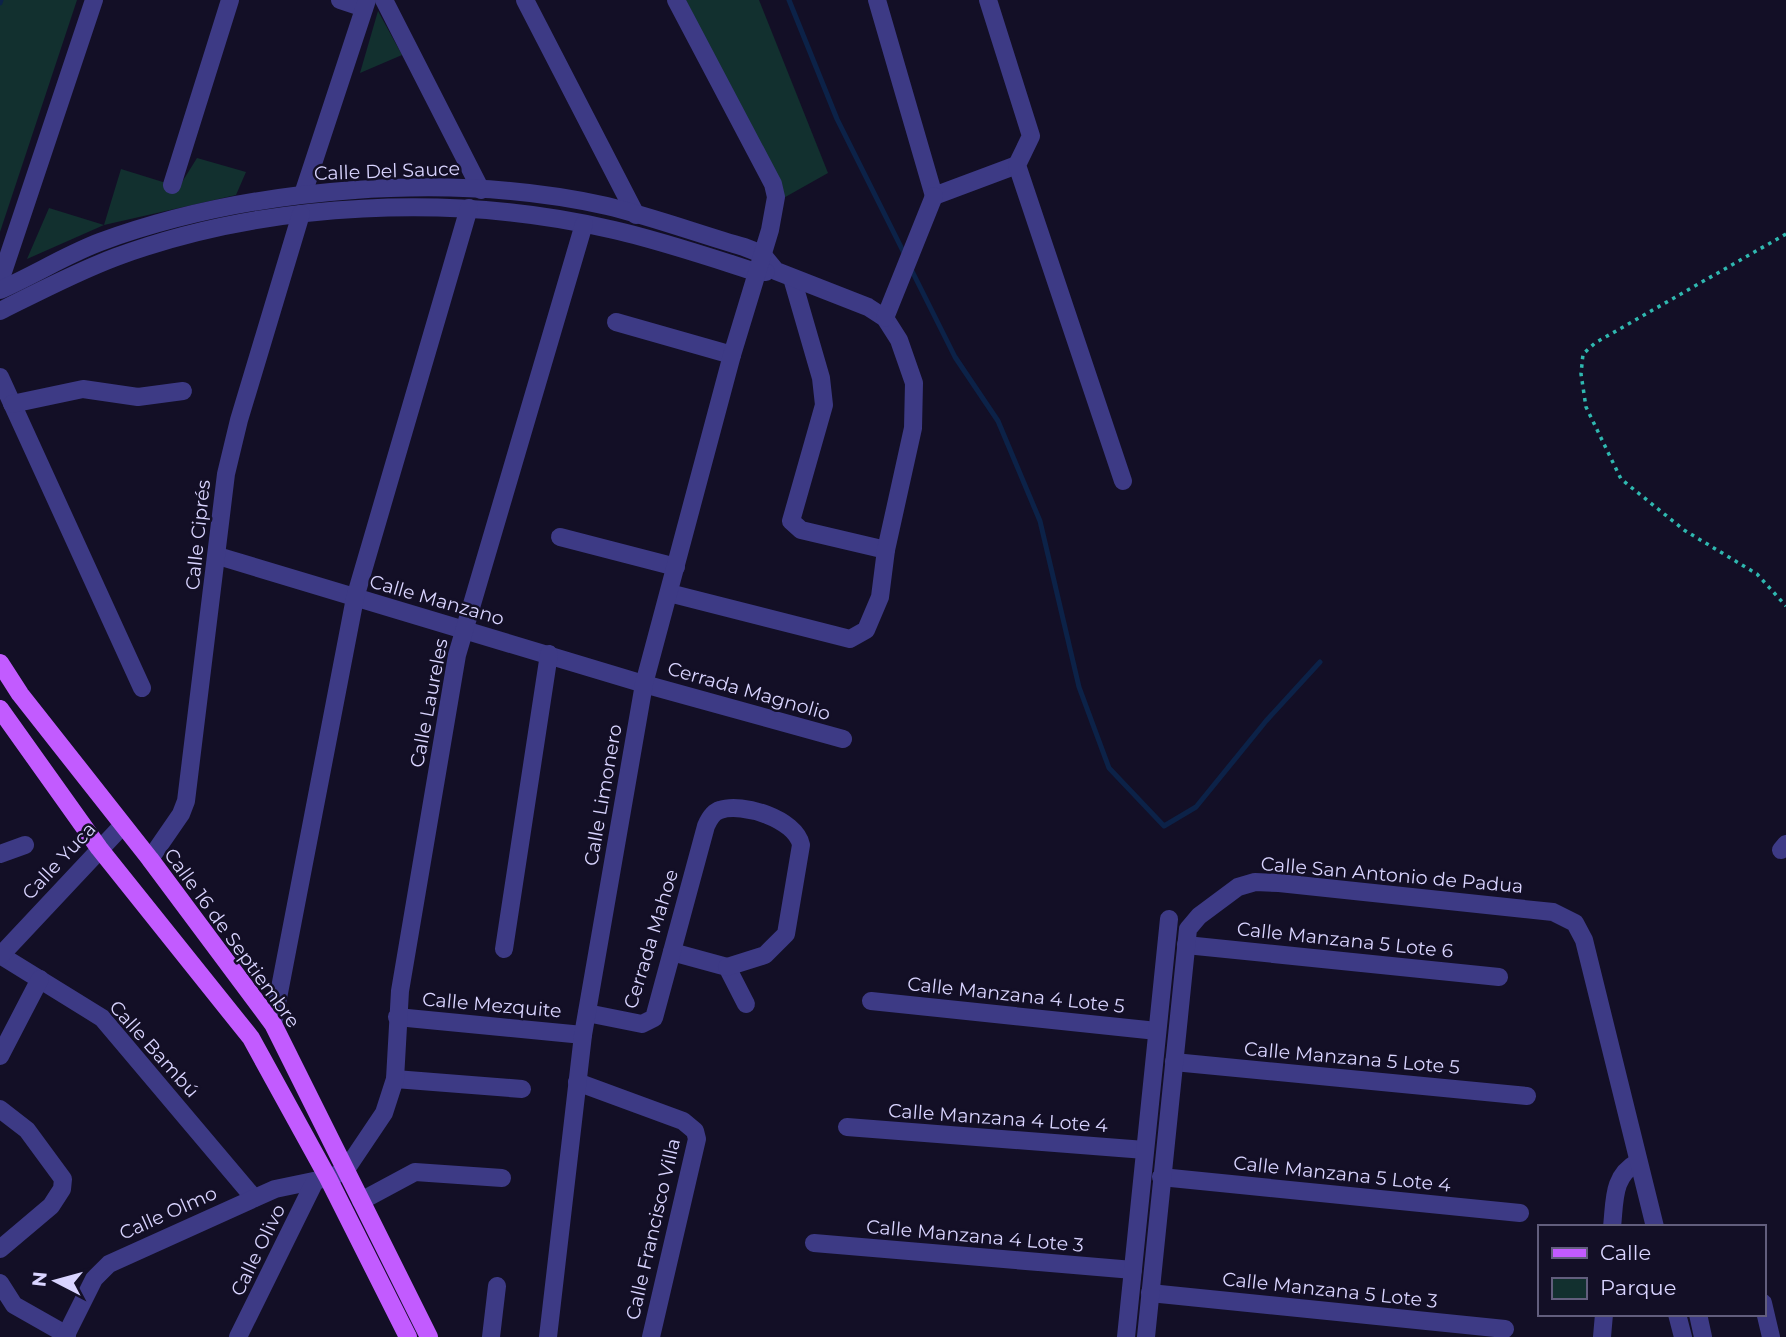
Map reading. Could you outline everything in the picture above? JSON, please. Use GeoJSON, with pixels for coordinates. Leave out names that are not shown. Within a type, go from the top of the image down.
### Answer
{"type":"FeatureCollection","features":[{"type":"Feature","properties":{"kind":"main road","name":"Calle 16 de Septiembre"},"geometry":{"type":"LineString","coordinates":[[0,663],[20,694],[121,826],[150,859],[273,1024],[429,1337]]}},
{"type":"Feature","properties":{"kind":"main road"},"geometry":{"type":"LineString","coordinates":[[0,709],[99,848],[251,1038],[321,1180],[408,1337]]}},
{"type":"Feature","properties":{"kind":"street"},"geometry":{"type":"LineString","coordinates":[[0,281],[94,0]]}},
{"type":"Feature","properties":{"kind":"street"},"geometry":{"type":"LineString","coordinates":[[172,184],[230,0]]}},
{"type":"Feature","properties":{"kind":"street"},"geometry":{"type":"LineString","coordinates":[[303,194],[365,4],[340,0]]}},
{"type":"Feature","properties":{"kind":"street"},"geometry":{"type":"LineString","coordinates":[[384,0],[481,190]]}},
{"type":"Feature","properties":{"kind":"street"},"geometry":{"type":"LineString","coordinates":[[525,0],[636,215]]}},
{"type":"Feature","properties":{"kind":"street","name":"Calle Limonero"},"geometry":{"type":"LineString","coordinates":[[548,1337],[583,1035],[644,684],[732,355],[775,208],[773,184],[676,0]]}},
{"type":"Feature","properties":{"kind":"street"},"geometry":{"type":"LineString","coordinates":[[669,593],[856,638],[866,630],[880,597],[886,550],[913,428],[914,383],[899,340],[886,318],[934,195],[877,0]]}},
{"type":"Feature","properties":{"kind":"street"},"geometry":{"type":"LineString","coordinates":[[988,0],[1031,136],[1017,165],[1123,481]]}},
{"type":"Feature","properties":{"kind":"street"},"geometry":{"type":"LineString","coordinates":[[934,195],[1017,165]]}},
{"type":"Feature","properties":{"kind":"street","name":"Calle Del Sauce"},"geometry":{"type":"LineString","coordinates":[[0,290],[84,249],[175,220],[303,194],[400,189],[481,190],[606,206],[762,254],[784,274]]}},
{"type":"Feature","properties":{"kind":"street"},"geometry":{"type":"LineString","coordinates":[[273,1024],[355,598],[469,208]]}},
{"type":"Feature","properties":{"kind":"street","name":"Calle Del Sauce"},"geometry":{"type":"LineString","coordinates":[[0,311],[117,257],[190,236],[301,214],[469,208],[614,230],[756,272],[784,274],[868,307],[886,318]]}},
{"type":"Feature","properties":{"kind":"street","name":"Calle Ciprés"},"geometry":{"type":"LineString","coordinates":[[150,859],[171,831],[186,801],[218,556],[221,513],[232,448],[301,214]]}},
{"type":"Feature","properties":{"kind":"street","name":"Calle Laureles"},"geometry":{"type":"LineString","coordinates":[[345,1171],[384,1113],[395,1079],[397,1017],[446,712],[464,630],[584,224]]}},
{"type":"Feature","properties":{"kind":"street"},"geometry":{"type":"LineString","coordinates":[[784,274],[821,378],[824,405],[791,521],[801,530],[886,550]]}},
{"type":"Feature","properties":{"kind":"street"},"geometry":{"type":"LineString","coordinates":[[617,322],[732,355]]}},
{"type":"Feature","properties":{"kind":"street"},"geometry":{"type":"LineString","coordinates":[[0,377],[142,688]]}},
{"type":"Feature","properties":{"kind":"street"},"geometry":{"type":"LineString","coordinates":[[12,404],[83,389],[138,397],[183,391]]}},
{"type":"Feature","properties":{"kind":"street"},"geometry":{"type":"LineString","coordinates":[[560,537],[676,567]]}},
{"type":"Feature","properties":{"kind":"street","name":"Calle Manzano"},"geometry":{"type":"LineString","coordinates":[[218,556],[644,684]]}},
{"type":"Feature","properties":{"kind":"street"},"geometry":{"type":"LineString","coordinates":[[504,949],[549,654]]}},
{"type":"Feature","properties":{"kind":"street","name":"Cerrada Magnolio"},"geometry":{"type":"LineString","coordinates":[[644,684],[844,739]]}},
{"type":"Feature","properties":{"kind":"street","name":"Cerrada Mahoe"},"geometry":{"type":"LineString","coordinates":[[587,1013],[642,1024],[649,1023],[654,1018],[706,826],[718,811],[726,809],[776,817],[790,827],[801,845],[786,934],[765,955],[727,967]]}},
{"type":"Feature","properties":{"kind":"street","name":"Calle Yuca"},"geometry":{"type":"LineString","coordinates":[[0,956],[121,826]]}},
{"type":"Feature","properties":{"kind":"street"},"geometry":{"type":"LineString","coordinates":[[0,853],[25,845]]}},
{"type":"Feature","properties":{"kind":"street","name":"Calle San Antonio de Padua"},"geometry":{"type":"LineString","coordinates":[[1146,1337],[1186,945],[1192,923],[1238,887],[1255,882],[1553,912],[1575,923],[1584,940],[1654,1225]]}},
{"type":"Feature","properties":{"kind":"street"},"geometry":{"type":"LineString","coordinates":[[1126,1337],[1169,919]]}},
{"type":"Feature","properties":{"kind":"street","name":"Calle Manzana 5 Lote 6"},"geometry":{"type":"LineString","coordinates":[[1186,945],[1499,977]]}},
{"type":"Feature","properties":{"kind":"street"},"geometry":{"type":"LineString","coordinates":[[672,952],[727,967],[746,1004]]}},
{"type":"Feature","properties":{"kind":"street","name":"Calle Bambú"},"geometry":{"type":"LineString","coordinates":[[0,956],[102,1018],[254,1198]]}},
{"type":"Feature","properties":{"kind":"street"},"geometry":{"type":"LineString","coordinates":[[0,1056],[40,979]]}},
{"type":"Feature","properties":{"kind":"street","name":"Calle Manzana 4 Lote 5"},"geometry":{"type":"LineString","coordinates":[[871,1001],[1157,1031]]}},
{"type":"Feature","properties":{"kind":"street","name":"Calle Mezquite"},"geometry":{"type":"LineString","coordinates":[[397,1017],[583,1035]]}},
{"type":"Feature","properties":{"kind":"street","name":"Calle Manzana 5 Lote 5"},"geometry":{"type":"LineString","coordinates":[[1174,1062],[1527,1096]]}},
{"type":"Feature","properties":{"kind":"street"},"geometry":{"type":"LineString","coordinates":[[395,1079],[522,1089]]}},
{"type":"Feature","properties":{"kind":"street","name":"Calle Francisco Villa"},"geometry":{"type":"LineString","coordinates":[[578,1082],[683,1121],[695,1131],[696,1148],[650,1337]]}},
{"type":"Feature","properties":{"kind":"street"},"geometry":{"type":"LineString","coordinates":[[0,1109],[27,1130],[62,1179],[62,1189],[51,1206],[0,1249]]}},
{"type":"Feature","properties":{"kind":"street","name":"Calle Manzana 4 Lote 4"},"geometry":{"type":"LineString","coordinates":[[847,1127],[1145,1150]]}},
{"type":"Feature","properties":{"kind":"street"},"geometry":{"type":"LineString","coordinates":[[1612,1225],[1617,1182],[1622,1172],[1638,1162]]}},
{"type":"Feature","properties":{"kind":"street"},"geometry":{"type":"LineString","coordinates":[[321,1180],[345,1171]]}},
{"type":"Feature","properties":{"kind":"street"},"geometry":{"type":"LineString","coordinates":[[361,1201],[415,1172],[502,1178]]}},
{"type":"Feature","properties":{"kind":"street","name":"Calle Manzana 5 Lote 4"},"geometry":{"type":"LineString","coordinates":[[1161,1177],[1520,1213]]}},
{"type":"Feature","properties":{"kind":"street","name":"Calle Olmo"},"geometry":{"type":"LineString","coordinates":[[66,1336],[94,1279],[109,1264],[254,1198],[283,1187],[321,1180]]}},
{"type":"Feature","properties":{"kind":"street","name":"Calle Olivo"},"geometry":{"type":"LineString","coordinates":[[238,1337],[321,1180]]}},
{"type":"Feature","properties":{"kind":"street","name":"Calle Manzana 4 Lote 3"},"geometry":{"type":"LineString","coordinates":[[814,1242],[1133,1270]]}},
{"type":"Feature","properties":{"kind":"street"},"geometry":{"type":"LineString","coordinates":[[0,1283],[14,1305],[66,1336]]}},
{"type":"Feature","properties":{"kind":"street"},"geometry":{"type":"LineString","coordinates":[[491,1337],[497,1286]]}},
{"type":"Feature","properties":{"kind":"street","name":"Calle Manzana 5 Lote 3"},"geometry":{"type":"LineString","coordinates":[[1150,1293],[1505,1329]]}},
{"type":"Feature","properties":{"kind":"street"},"geometry":{"type":"LineString","coordinates":[[1765,1312],[1771,1337]]}},
{"type":"Feature","properties":{"kind":"street"},"geometry":{"type":"LineString","coordinates":[[1602,1337],[1604,1316]]}},
{"type":"Feature","properties":{"kind":"street"},"geometry":{"type":"LineString","coordinates":[[1678,1316],[1683,1337]]}},
{"type":"Feature","properties":{"kind":"street"},"geometry":{"type":"LineString","coordinates":[[1698,1316],[1703,1337]]}},
{"type":"Feature","properties":{"kind":"path"},"geometry":{"type":"LineString","coordinates":[[1786,234],[1595,343],[1583,354],[1581,374],[1586,407],[1620,479],[1684,530],[1757,573],[1786,606]]}},
{"type":"Feature","properties":{"kind":"green space"},"geometry":{"type":"Polygon","coordinates":[[[0,0],[77,0],[0,232],[0,0]]]}},
{"type":"Feature","properties":{"kind":"green space"},"geometry":{"type":"Polygon","coordinates":[[[686,0],[759,0],[828,173],[780,200],[686,0]]]}},
{"type":"Feature","properties":{"kind":"green space"},"geometry":{"type":"Polygon","coordinates":[[[378,11],[402,55],[360,73],[378,11]]]}},
{"type":"Feature","properties":{"kind":"green space"},"geometry":{"type":"Polygon","coordinates":[[[197,158],[246,172],[236,195],[104,225],[121,169],[179,187],[197,158]]]}},
{"type":"Feature","properties":{"kind":"green space"},"geometry":{"type":"Polygon","coordinates":[[[49,208],[104,225],[27,259],[49,208]]]}},
{"type":"Feature","properties":{"kind":"waterway"},"geometry":{"type":"LineString","coordinates":[[789,0],[837,119],[905,255]]}},
{"type":"Feature","properties":{"kind":"waterway"},"geometry":{"type":"LineString","coordinates":[[910,267],[955,357],[998,421],[1040,521],[1079,687],[1109,768],[1164,826],[1196,807],[1266,721],[1320,662]]}}]}
